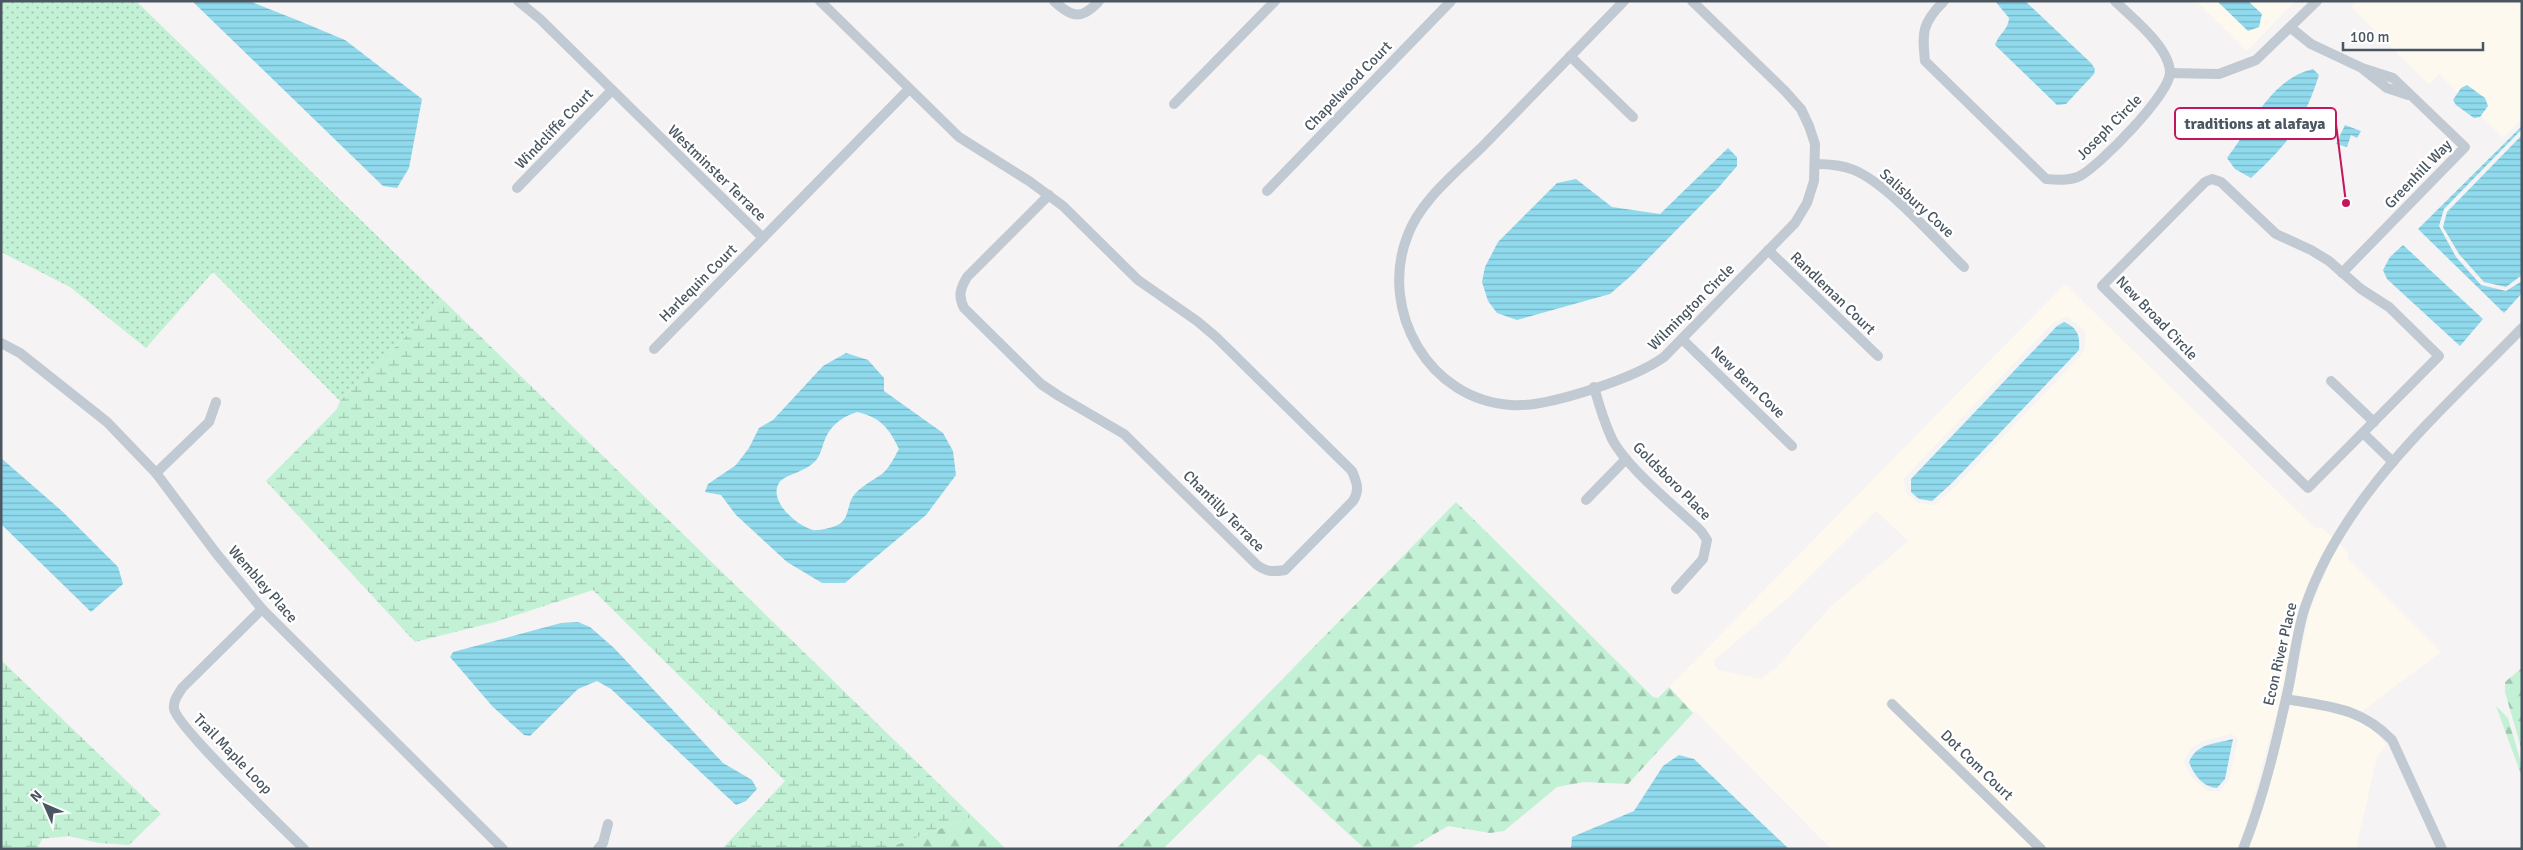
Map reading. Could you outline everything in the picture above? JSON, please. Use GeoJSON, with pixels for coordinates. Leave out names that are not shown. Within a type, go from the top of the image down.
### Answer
{"type":"FeatureCollection","features":[{"type":"Feature","properties":{"kind":"street","name":"Westminster Terrace"},"geometry":{"type":"LineString","coordinates":[[518,1],[540,20],[763,238],[909,89]]}},
{"type":"Feature","properties":{"kind":"street"},"geometry":{"type":"LineString","coordinates":[[820,1],[909,89]]}},
{"type":"Feature","properties":{"kind":"street"},"geometry":{"type":"LineString","coordinates":[[1054,1],[1065,12],[1074,15],[1083,14],[1099,1]]}},
{"type":"Feature","properties":{"kind":"street"},"geometry":{"type":"LineString","coordinates":[[1174,104],[1274,1]]}},
{"type":"Feature","properties":{"kind":"street","name":"Chapelwood Court"},"geometry":{"type":"LineString","coordinates":[[1267,191],[1451,1]]}},
{"type":"Feature","properties":{"kind":"street","name":"Wilmington Circle"},"geometry":{"type":"LineString","coordinates":[[1624,1],[1434,196],[1419,214],[1408,234],[1400,255],[1398,286],[1401,310],[1407,329],[1420,352],[1435,371],[1461,390],[1484,401],[1512,406],[1539,403],[1594,387],[1648,368],[1664,357],[1795,223],[1807,203],[1814,181],[1816,164],[1815,144],[1801,109],[1692,1]]}},
{"type":"Feature","properties":{"kind":"street","name":"Joseph Circle"},"geometry":{"type":"LineString","coordinates":[[1944,1],[1929,19],[1922,35],[1926,61],[2046,180],[2079,177],[2092,168],[2136,125],[2158,98],[2170,73]]}},
{"type":"Feature","properties":{"kind":"street"},"geometry":{"type":"LineString","coordinates":[[2115,1],[2164,50],[2170,73],[2218,74],[2256,60],[2317,1]]}},
{"type":"Feature","properties":{"kind":"street","name":"Greenhill Way"},"geometry":{"type":"LineString","coordinates":[[2290,28],[2311,44],[2362,68],[2393,78],[2465,147],[2342,273]]}},
{"type":"Feature","properties":{"kind":"street"},"geometry":{"type":"LineString","coordinates":[[1570,56],[1633,117]]}},
{"type":"Feature","properties":{"kind":"street","name":"Chantilly Terrace"},"geometry":{"type":"LineString","coordinates":[[909,89],[959,137],[1049,195],[1063,206],[1138,280],[1197,321],[1216,337],[1352,471],[1358,484],[1357,494],[1353,501],[1285,570],[1264,570],[1257,565],[1124,434],[1041,384],[964,308],[959,298],[961,287],[967,277],[1049,195]]}},
{"type":"Feature","properties":{"kind":"street","name":"Windcliffe Court"},"geometry":{"type":"LineString","coordinates":[[517,188],[612,90]]}},
{"type":"Feature","properties":{"kind":"street","name":"Salisbury Cove"},"geometry":{"type":"LineString","coordinates":[[1816,164],[1836,165],[1854,170],[1869,178],[1964,267]]}},
{"type":"Feature","properties":{"kind":"street","name":"New Broad Circle"},"geometry":{"type":"LineString","coordinates":[[2212,179],[2221,182],[2276,234],[2311,250],[2342,273],[2389,307],[2439,356],[2308,488],[2102,286],[2205,182],[2212,179]]}},
{"type":"Feature","properties":{"kind":"street","name":"Harlequin Court"},"geometry":{"type":"LineString","coordinates":[[654,349],[763,238]]}},
{"type":"Feature","properties":{"kind":"street","name":"Randleman Court"},"geometry":{"type":"LineString","coordinates":[[1768,250],[1878,356]]}},
{"type":"Feature","properties":{"kind":"street","name":"Econ River Place"},"geometry":{"type":"LineString","coordinates":[[2242,849],[2252,824],[2286,699],[2305,608],[2327,554],[2360,500],[2393,462],[2522,328]]}},
{"type":"Feature","properties":{"kind":"street","name":"New Bern Cove"},"geometry":{"type":"LineString","coordinates":[[1682,339],[1792,446]]}},
{"type":"Feature","properties":{"kind":"street","name":"Wembley Place"},"geometry":{"type":"LineString","coordinates":[[1,343],[20,353],[107,422],[156,473],[216,553],[262,609],[503,849]]}},
{"type":"Feature","properties":{"kind":"street"},"geometry":{"type":"LineString","coordinates":[[2332,381],[2374,422]]}},
{"type":"Feature","properties":{"kind":"street","name":"Goldsboro Place"},"geometry":{"type":"LineString","coordinates":[[1594,387],[1610,434],[1626,459],[1701,531],[1707,540],[1704,559],[1676,589]]}},
{"type":"Feature","properties":{"kind":"street"},"geometry":{"type":"LineString","coordinates":[[156,473],[209,422],[216,402]]}},
{"type":"Feature","properties":{"kind":"street"},"geometry":{"type":"LineString","coordinates":[[2363,433],[2393,462]]}},
{"type":"Feature","properties":{"kind":"street"},"geometry":{"type":"LineString","coordinates":[[1586,500],[1626,459]]}},
{"type":"Feature","properties":{"kind":"street","name":"Trail Maple Loop"},"geometry":{"type":"LineString","coordinates":[[262,609],[182,688],[174,700],[174,709],[192,735],[304,849]]}},
{"type":"Feature","properties":{"kind":"street"},"geometry":{"type":"LineString","coordinates":[[2286,699],[2338,708],[2364,717],[2378,726],[2392,740],[2442,849]]}},
{"type":"Feature","properties":{"kind":"street","name":"Dot Com Court"},"geometry":{"type":"LineString","coordinates":[[1892,704],[2041,849]]}},
{"type":"Feature","properties":{"kind":"street"},"geometry":{"type":"LineString","coordinates":[[598,849],[603,843],[608,824]]}},
{"type":"Feature","properties":{"kind":"shaded area"},"geometry":{"type":"Polygon","coordinates":[[[2196,1],[2295,1],[2247,51],[2196,1]]]}},
{"type":"Feature","properties":{"kind":"shaded area"},"geometry":{"type":"Polygon","coordinates":[[[2357,1],[2522,1],[2522,119],[2503,138],[2439,74],[2429,85],[2351,7],[2357,1]]]}},
{"type":"Feature","properties":{"kind":"shaded area"},"geometry":{"type":"Polygon","coordinates":[[[2065,284],[2315,528],[2322,528],[2332,537],[2323,551],[2300,606],[2281,697],[2247,822],[2237,849],[2048,849],[1892,697],[1885,704],[2034,849],[1831,849],[1669,687],[2065,284]],[[2067,316],[2053,323],[1903,479],[1907,494],[1918,503],[1935,505],[1956,486],[2083,353],[2085,348],[2085,331],[2067,316]],[[1876,511],[1787,599],[1713,661],[1718,670],[1761,679],[1776,668],[1829,608],[1908,541],[1876,511]],[[2232,734],[2202,741],[2190,749],[2184,761],[2191,777],[2208,791],[2220,791],[2229,780],[2238,739],[2232,734]]]}},
{"type":"Feature","properties":{"kind":"shaded area"},"geometry":{"type":"Polygon","coordinates":[[[2340,544],[2348,552],[2348,559],[2441,652],[2362,711],[2339,703],[2292,695],[2310,610],[2332,557],[2340,544]]]}},
{"type":"Feature","properties":{"kind":"shaded area"},"geometry":{"type":"Polygon","coordinates":[[[2290,705],[2337,713],[2362,721],[2373,729],[2386,745],[2377,757],[2356,849],[2248,849],[2257,826],[2290,705]]]}},
{"type":"Feature","properties":{"kind":"green space"},"geometry":{"type":"Polygon","coordinates":[[[1,1],[136,1],[443,300],[340,401],[213,272],[146,348],[70,287],[1,252],[1,1]]]}},
{"type":"Feature","properties":{"kind":"green space"},"geometry":{"type":"Polygon","coordinates":[[[443,300],[971,815],[969,818],[885,849],[722,849],[785,781],[593,590],[495,622],[415,642],[266,481],[337,409],[340,401],[443,300]]]}},
{"type":"Feature","properties":{"kind":"green space"},"geometry":{"type":"Polygon","coordinates":[[[1456,502],[1653,697],[1658,698],[1669,687],[1693,713],[1628,784],[1584,782],[1557,787],[1504,831],[1490,833],[1448,826],[1409,849],[1365,849],[1264,756],[1259,754],[1163,849],[1116,849],[1456,502]]]}},
{"type":"Feature","properties":{"kind":"green space"},"geometry":{"type":"Polygon","coordinates":[[[1,660],[161,814],[129,845],[98,843],[69,836],[42,839],[37,849],[1,849],[1,660]]]}},
{"type":"Feature","properties":{"kind":"green space"},"geometry":{"type":"Polygon","coordinates":[[[2522,668],[2522,751],[2505,692],[2505,682],[2522,668]]]}},
{"type":"Feature","properties":{"kind":"green space"},"geometry":{"type":"Polygon","coordinates":[[[2496,706],[2508,718],[2522,766],[2522,777],[2496,706]]]}},
{"type":"Feature","properties":{"kind":"green space"},"geometry":{"type":"Polygon","coordinates":[[[971,815],[1006,849],[885,849],[969,818],[971,815]]]}},
{"type":"Feature","properties":{"kind":"water"},"geometry":{"type":"Polygon","coordinates":[[[192,1],[249,1],[345,40],[422,99],[409,168],[397,188],[383,186],[192,1]]]}},
{"type":"Feature","properties":{"kind":"water"},"geometry":{"type":"Polygon","coordinates":[[[1995,1],[2025,1],[2091,63],[2095,69],[2094,74],[2066,104],[2057,105],[1995,45],[2007,26],[2009,18],[1995,1]]]}},
{"type":"Feature","properties":{"kind":"water"},"geometry":{"type":"Polygon","coordinates":[[[2217,1],[2248,1],[2262,14],[2259,27],[2248,31],[2217,1]]]}},
{"type":"Feature","properties":{"kind":"water"},"geometry":{"type":"Polygon","coordinates":[[[2313,69],[2319,75],[2313,92],[2300,120],[2285,143],[2251,178],[2235,169],[2227,158],[2263,105],[2285,83],[2298,74],[2313,69]]]}},
{"type":"Feature","properties":{"kind":"water"},"geometry":{"type":"Polygon","coordinates":[[[2467,85],[2485,98],[2488,106],[2480,117],[2474,118],[2456,105],[2453,100],[2461,88],[2467,85]]]}},
{"type":"Feature","properties":{"kind":"water"},"geometry":{"type":"Polygon","coordinates":[[[2345,125],[2361,131],[2357,138],[2351,135],[2347,147],[2336,144],[2345,125]]]}},
{"type":"Feature","properties":{"kind":"water"},"geometry":{"type":"Polygon","coordinates":[[[2522,126],[2522,129],[2444,209],[2439,226],[2456,257],[2481,285],[2506,291],[2522,281],[2522,293],[2504,313],[2418,229],[2522,126]]]}},
{"type":"Feature","properties":{"kind":"water"},"geometry":{"type":"Polygon","coordinates":[[[2522,135],[2522,275],[2506,287],[2484,282],[2459,254],[2443,227],[2447,212],[2522,135]]]}},
{"type":"Feature","properties":{"kind":"water"},"geometry":{"type":"Polygon","coordinates":[[[1728,148],[1737,157],[1737,166],[1719,187],[1632,275],[1610,294],[1517,320],[1497,313],[1488,301],[1482,282],[1485,267],[1498,242],[1557,183],[1576,179],[1612,207],[1660,214],[1728,148]]]}},
{"type":"Feature","properties":{"kind":"water"},"geometry":{"type":"Polygon","coordinates":[[[2403,245],[2483,319],[2460,346],[2387,279],[2383,270],[2390,257],[2403,245]]]}},
{"type":"Feature","properties":{"kind":"water"},"geometry":{"type":"Polygon","coordinates":[[[2064,322],[2077,333],[2079,350],[1952,483],[1932,501],[1919,499],[1911,492],[1911,479],[2057,326],[2064,322]]]}},
{"type":"Feature","properties":{"kind":"water"},"geometry":{"type":"Polygon","coordinates":[[[846,353],[868,360],[884,378],[884,391],[943,433],[953,451],[956,475],[926,515],[845,583],[822,583],[787,562],[736,515],[721,495],[705,492],[708,484],[736,465],[749,448],[759,428],[773,420],[823,366],[846,353]],[[857,412],[836,424],[827,435],[817,459],[812,464],[786,477],[779,483],[777,497],[781,505],[792,518],[806,528],[821,530],[840,524],[847,514],[850,502],[855,494],[885,471],[899,449],[883,424],[865,414],[857,412]]]}},
{"type":"Feature","properties":{"kind":"water"},"geometry":{"type":"Polygon","coordinates":[[[1,458],[63,512],[118,567],[123,584],[91,612],[1,524],[1,458]]]}},
{"type":"Feature","properties":{"kind":"water"},"geometry":{"type":"Polygon","coordinates":[[[578,622],[590,627],[614,648],[723,763],[752,780],[757,789],[746,801],[736,805],[611,689],[597,681],[578,689],[530,736],[524,735],[493,707],[450,657],[453,652],[561,623],[578,622]]]}},
{"type":"Feature","properties":{"kind":"water"},"geometry":{"type":"Polygon","coordinates":[[[2233,739],[2225,779],[2217,788],[2203,783],[2196,776],[2189,762],[2192,756],[2207,745],[2233,739]]]}},
{"type":"Feature","properties":{"kind":"water"},"geometry":{"type":"Polygon","coordinates":[[[1679,755],[1694,759],[1789,849],[1571,849],[1572,837],[1634,811],[1663,766],[1679,755]]]}},
{"type":"Feature","properties":{"kind":"place","name":"traditions at alafaya"},"geometry":{"type":"Point","coordinates":[2346,203]}}]}
